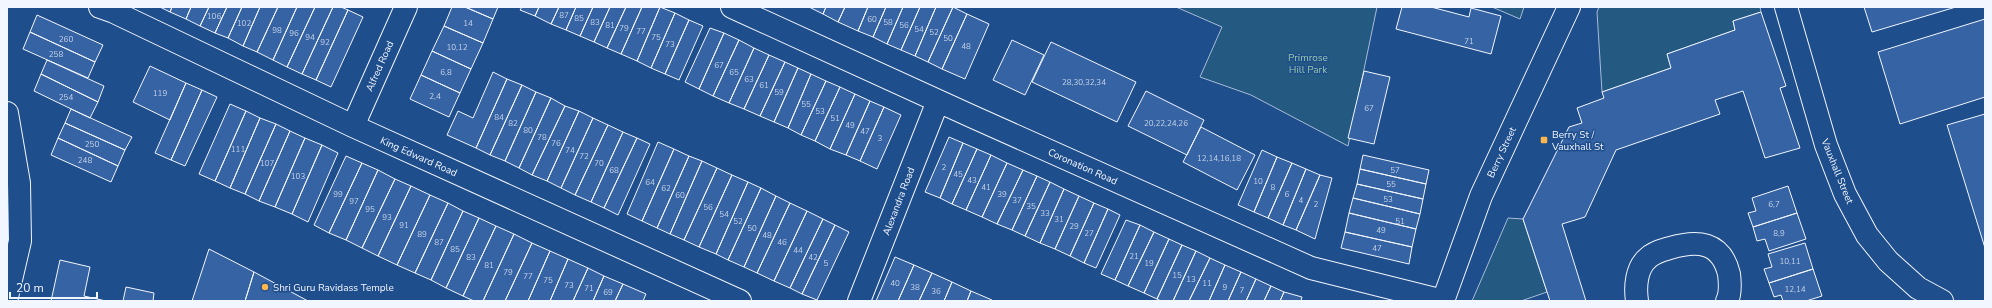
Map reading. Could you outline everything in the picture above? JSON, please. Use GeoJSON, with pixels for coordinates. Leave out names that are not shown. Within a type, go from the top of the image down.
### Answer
{"type":"FeatureCollection","features":[{"type":"Feature","properties":{"kind":"street","name":"Alfred Road"},"geometry":{"type":"LineString","coordinates":[[352,126],[406,7]]}},
{"type":"Feature","properties":{"kind":"street","name":"Coronation Road"},"geometry":{"type":"LineString","coordinates":[[732,7],[1311,268],[1443,301]]}},
{"type":"Feature","properties":{"kind":"street","name":"Berry Street"},"geometry":{"type":"LineString","coordinates":[[1443,301],[1481,196],[1569,7]]}},
{"type":"Feature","properties":{"kind":"street","name":"Vauxhall Street"},"geometry":{"type":"LineString","coordinates":[[1786,7],[1826,146],[1845,194],[1866,234],[1914,295],[1942,301]]}},
{"type":"Feature","properties":{"kind":"street","name":"King Edward Road"},"geometry":{"type":"LineString","coordinates":[[110,9],[352,126],[740,301]]}},
{"type":"Feature","properties":{"kind":"street","name":"Alexandra Road"},"geometry":{"type":"LineString","coordinates":[[859,301],[938,101]]}},
{"type":"Feature","properties":{"kind":"street"},"geometry":{"type":"LineString","coordinates":[[7,113],[19,183],[20,241],[7,297]]}},
{"type":"Feature","properties":{"kind":"street"},"geometry":{"type":"LineString","coordinates":[[1637,301],[1637,279],[1641,266],[1648,258],[1659,251],[1686,243],[1698,243],[1711,247],[1727,267],[1730,282],[1728,301]]}},
{"type":"Feature","properties":{"kind":"green space","name":"Primrose Hill Park"},"geometry":{"type":"Polygon","coordinates":[[[1176,7],[1377,7],[1348,146],[1251,95],[1200,77],[1222,27],[1176,7]]]}},
{"type":"Feature","properties":{"kind":"green space"},"geometry":{"type":"Polygon","coordinates":[[[1492,7],[1524,7],[1520,19],[1492,7]]]}},
{"type":"Feature","properties":{"kind":"green space"},"geometry":{"type":"Polygon","coordinates":[[[1599,7],[1760,7],[1761,12],[1733,21],[1735,30],[1667,54],[1671,68],[1602,92],[1597,12],[1599,7]]]}},
{"type":"Feature","properties":{"kind":"green space"},"geometry":{"type":"Polygon","coordinates":[[[1508,218],[1523,219],[1547,292],[1521,301],[1472,301],[1508,218]]]}},
{"type":"Feature","properties":{"kind":"building"},"geometry":{"type":"Polygon","coordinates":[[[160,7],[172,7],[170,12],[160,7]]]}},
{"type":"Feature","properties":{"kind":"building"},"geometry":{"type":"Polygon","coordinates":[[[172,7],[191,7],[186,19],[170,12],[172,7]]]}},
{"type":"Feature","properties":{"kind":"building"},"geometry":{"type":"Polygon","coordinates":[[[191,7],[209,7],[200,26],[186,19],[191,7]]]}},
{"type":"Feature","properties":{"kind":"building"},"geometry":{"type":"Polygon","coordinates":[[[209,7],[227,7],[215,33],[200,26],[209,7]]]}},
{"type":"Feature","properties":{"kind":"building"},"geometry":{"type":"Polygon","coordinates":[[[227,7],[242,7],[228,38],[215,33],[227,7]]]}},
{"type":"Feature","properties":{"kind":"building"},"geometry":{"type":"Polygon","coordinates":[[[242,7],[260,7],[243,46],[228,38],[242,7]]]}},
{"type":"Feature","properties":{"kind":"building"},"geometry":{"type":"Polygon","coordinates":[[[260,7],[278,7],[257,52],[243,46],[260,7]]]}},
{"type":"Feature","properties":{"kind":"building"},"geometry":{"type":"Polygon","coordinates":[[[278,7],[297,7],[273,60],[257,52],[278,7]]]}},
{"type":"Feature","properties":{"kind":"building"},"geometry":{"type":"Polygon","coordinates":[[[297,7],[315,7],[287,67],[273,60],[297,7]]]}},
{"type":"Feature","properties":{"kind":"building"},"geometry":{"type":"Polygon","coordinates":[[[315,7],[333,7],[302,74],[287,67],[315,7]]]}},
{"type":"Feature","properties":{"kind":"building"},"geometry":{"type":"Polygon","coordinates":[[[333,7],[341,7],[348,10],[316,80],[302,74],[333,7]]]}},
{"type":"Feature","properties":{"kind":"building"},"geometry":{"type":"Polygon","coordinates":[[[452,7],[465,7],[493,19],[483,43],[444,26],[452,7]]]}},
{"type":"Feature","properties":{"kind":"building"},"geometry":{"type":"Polygon","coordinates":[[[465,7],[498,7],[493,19],[465,7]]]}},
{"type":"Feature","properties":{"kind":"building"},"geometry":{"type":"Polygon","coordinates":[[[522,7],[539,7],[535,16],[520,10],[522,7]]]}},
{"type":"Feature","properties":{"kind":"building"},"geometry":{"type":"Polygon","coordinates":[[[539,7],[559,7],[551,24],[535,16],[539,7]]]}},
{"type":"Feature","properties":{"kind":"building"},"geometry":{"type":"Polygon","coordinates":[[[559,7],[576,7],[566,30],[551,24],[559,7]]]}},
{"type":"Feature","properties":{"kind":"building"},"geometry":{"type":"Polygon","coordinates":[[[576,7],[593,7],[580,36],[566,30],[576,7]]]}},
{"type":"Feature","properties":{"kind":"building"},"geometry":{"type":"Polygon","coordinates":[[[593,7],[610,7],[594,42],[580,36],[593,7]]]}},
{"type":"Feature","properties":{"kind":"building"},"geometry":{"type":"Polygon","coordinates":[[[610,7],[626,7],[607,48],[594,42],[610,7]]]}},
{"type":"Feature","properties":{"kind":"building"},"geometry":{"type":"Polygon","coordinates":[[[626,7],[642,7],[621,54],[607,48],[626,7]]]}},
{"type":"Feature","properties":{"kind":"building"},"geometry":{"type":"Polygon","coordinates":[[[642,7],[660,7],[637,61],[621,54],[642,7]]]}},
{"type":"Feature","properties":{"kind":"building"},"geometry":{"type":"Polygon","coordinates":[[[660,7],[675,13],[651,68],[637,61],[660,7]]]}},
{"type":"Feature","properties":{"kind":"building"},"geometry":{"type":"Polygon","coordinates":[[[809,7],[826,7],[823,14],[809,7]]]}},
{"type":"Feature","properties":{"kind":"building"},"geometry":{"type":"Polygon","coordinates":[[[826,7],[845,7],[838,22],[823,14],[826,7]]]}},
{"type":"Feature","properties":{"kind":"building"},"geometry":{"type":"Polygon","coordinates":[[[845,7],[868,7],[858,31],[838,22],[845,7]]]}},
{"type":"Feature","properties":{"kind":"building"},"geometry":{"type":"Polygon","coordinates":[[[868,7],[886,7],[873,37],[858,31],[868,7]]]}},
{"type":"Feature","properties":{"kind":"building"},"geometry":{"type":"Polygon","coordinates":[[[886,7],[903,7],[887,44],[873,37],[886,7]]]}},
{"type":"Feature","properties":{"kind":"building"},"geometry":{"type":"Polygon","coordinates":[[[903,7],[920,7],[901,50],[887,44],[903,7]]]}},
{"type":"Feature","properties":{"kind":"building"},"geometry":{"type":"Polygon","coordinates":[[[920,7],[936,7],[915,56],[901,50],[920,7]]]}},
{"type":"Feature","properties":{"kind":"building"},"geometry":{"type":"Polygon","coordinates":[[[936,7],[953,7],[928,62],[915,56],[936,7]]]}},
{"type":"Feature","properties":{"kind":"building"},"geometry":{"type":"Polygon","coordinates":[[[953,7],[967,14],[942,69],[928,62],[953,7]]]}},
{"type":"Feature","properties":{"kind":"building"},"geometry":{"type":"Polygon","coordinates":[[[1402,7],[1431,7],[1469,17],[1471,8],[1501,16],[1491,54],[1396,29],[1402,7]]]}},
{"type":"Feature","properties":{"kind":"building"},"geometry":{"type":"Polygon","coordinates":[[[1864,7],[1956,7],[1872,32],[1864,7]]]}},
{"type":"Feature","properties":{"kind":"building"},"geometry":{"type":"Polygon","coordinates":[[[348,10],[363,17],[331,87],[316,80],[348,10]]]}},
{"type":"Feature","properties":{"kind":"building"},"geometry":{"type":"Polygon","coordinates":[[[1761,12],[1786,86],[1780,88],[1800,148],[1765,158],[1743,91],[1715,100],[1720,114],[1616,150],[1585,217],[1562,224],[1586,301],[1550,301],[1523,219],[1569,127],[1582,123],[1577,108],[1604,98],[1602,92],[1671,68],[1667,54],[1735,30],[1733,21],[1761,12]]]}},
{"type":"Feature","properties":{"kind":"building"},"geometry":{"type":"Polygon","coordinates":[[[675,13],[689,20],[665,74],[651,68],[675,13]]]}},
{"type":"Feature","properties":{"kind":"building"},"geometry":{"type":"Polygon","coordinates":[[[967,14],[989,24],[965,79],[942,69],[967,14]]]}},
{"type":"Feature","properties":{"kind":"building"},"geometry":{"type":"Polygon","coordinates":[[[37,15],[103,45],[95,62],[30,32],[37,15]]]}},
{"type":"Feature","properties":{"kind":"building"},"geometry":{"type":"Polygon","coordinates":[[[1985,19],[1985,97],[1900,124],[1878,52],[1985,19]]]}},
{"type":"Feature","properties":{"kind":"building"},"geometry":{"type":"Polygon","coordinates":[[[689,20],[703,26],[679,80],[665,74],[689,20]]]}},
{"type":"Feature","properties":{"kind":"building"},"geometry":{"type":"Polygon","coordinates":[[[444,26],[483,43],[471,69],[432,51],[444,26]]]}},
{"type":"Feature","properties":{"kind":"building"},"geometry":{"type":"Polygon","coordinates":[[[710,28],[724,33],[699,89],[685,82],[710,28]]]}},
{"type":"Feature","properties":{"kind":"building"},"geometry":{"type":"Polygon","coordinates":[[[30,32],[95,62],[88,78],[23,49],[30,32]]]}},
{"type":"Feature","properties":{"kind":"building"},"geometry":{"type":"Polygon","coordinates":[[[724,33],[739,40],[713,96],[699,89],[724,33]]]}},
{"type":"Feature","properties":{"kind":"building"},"geometry":{"type":"Polygon","coordinates":[[[739,40],[754,48],[729,103],[713,96],[739,40]]]}},
{"type":"Feature","properties":{"kind":"building"},"geometry":{"type":"Polygon","coordinates":[[[1012,40],[1044,55],[1025,95],[993,80],[1012,40]]]}},
{"type":"Feature","properties":{"kind":"building"},"geometry":{"type":"Polygon","coordinates":[[[1051,42],[1136,82],[1117,122],[1032,82],[1051,42]]]}},
{"type":"Feature","properties":{"kind":"building"},"geometry":{"type":"Polygon","coordinates":[[[754,48],[769,55],[744,109],[729,103],[754,48]]]}},
{"type":"Feature","properties":{"kind":"building"},"geometry":{"type":"Polygon","coordinates":[[[432,51],[471,69],[460,93],[421,75],[432,51]]]}},
{"type":"Feature","properties":{"kind":"building"},"geometry":{"type":"Polygon","coordinates":[[[769,55],[785,62],[760,116],[744,109],[769,55]]]}},
{"type":"Feature","properties":{"kind":"building"},"geometry":{"type":"Polygon","coordinates":[[[47,60],[104,86],[98,102],[41,74],[47,60]]]}},
{"type":"Feature","properties":{"kind":"building"},"geometry":{"type":"Polygon","coordinates":[[[785,62],[798,68],[774,122],[760,116],[785,62]]]}},
{"type":"Feature","properties":{"kind":"building"},"geometry":{"type":"Polygon","coordinates":[[[150,66],[186,83],[170,120],[133,102],[150,66]]]}},
{"type":"Feature","properties":{"kind":"building"},"geometry":{"type":"Polygon","coordinates":[[[798,68],[811,74],[788,128],[774,122],[798,68]]]}},
{"type":"Feature","properties":{"kind":"building"},"geometry":{"type":"Polygon","coordinates":[[[1364,71],[1390,77],[1374,144],[1348,138],[1364,71]]]}},
{"type":"Feature","properties":{"kind":"building"},"geometry":{"type":"Polygon","coordinates":[[[493,72],[507,79],[476,148],[447,135],[458,111],[473,118],[493,72]]]}},
{"type":"Feature","properties":{"kind":"building"},"geometry":{"type":"Polygon","coordinates":[[[41,74],[98,102],[90,118],[34,91],[41,74]]]}},
{"type":"Feature","properties":{"kind":"building"},"geometry":{"type":"Polygon","coordinates":[[[811,74],[826,81],[801,135],[788,128],[811,74]]]}},
{"type":"Feature","properties":{"kind":"building"},"geometry":{"type":"Polygon","coordinates":[[[421,75],[460,93],[449,117],[410,99],[421,75]]]}},
{"type":"Feature","properties":{"kind":"building"},"geometry":{"type":"Polygon","coordinates":[[[507,79],[522,85],[490,155],[476,148],[507,79]]]}},
{"type":"Feature","properties":{"kind":"building"},"geometry":{"type":"Polygon","coordinates":[[[826,81],[840,87],[815,141],[801,135],[826,81]]]}},
{"type":"Feature","properties":{"kind":"building"},"geometry":{"type":"Polygon","coordinates":[[[186,83],[202,90],[171,160],[155,153],[186,83]]]}},
{"type":"Feature","properties":{"kind":"building"},"geometry":{"type":"Polygon","coordinates":[[[522,85],[536,92],[505,161],[490,155],[522,85]]]}},
{"type":"Feature","properties":{"kind":"building"},"geometry":{"type":"Polygon","coordinates":[[[840,87],[855,94],[830,149],[815,141],[840,87]]]}},
{"type":"Feature","properties":{"kind":"building"},"geometry":{"type":"Polygon","coordinates":[[[202,90],[217,97],[185,166],[171,160],[202,90]]]}},
{"type":"Feature","properties":{"kind":"building"},"geometry":{"type":"Polygon","coordinates":[[[1146,91],[1204,120],[1187,155],[1128,126],[1146,91]]]}},
{"type":"Feature","properties":{"kind":"building"},"geometry":{"type":"Polygon","coordinates":[[[536,92],[551,98],[519,168],[505,161],[536,92]]]}},
{"type":"Feature","properties":{"kind":"building"},"geometry":{"type":"Polygon","coordinates":[[[855,94],[870,101],[846,155],[830,149],[855,94]]]}},
{"type":"Feature","properties":{"kind":"building"},"geometry":{"type":"Polygon","coordinates":[[[551,98],[565,106],[532,175],[519,168],[551,98]]]}},
{"type":"Feature","properties":{"kind":"building"},"geometry":{"type":"Polygon","coordinates":[[[870,101],[884,107],[860,161],[846,155],[870,101]]]}},
{"type":"Feature","properties":{"kind":"building"},"geometry":{"type":"Polygon","coordinates":[[[230,104],[246,111],[215,181],[199,174],[230,104]]]}},
{"type":"Feature","properties":{"kind":"building"},"geometry":{"type":"Polygon","coordinates":[[[565,106],[579,111],[547,181],[532,175],[565,106]]]}},
{"type":"Feature","properties":{"kind":"building"},"geometry":{"type":"Polygon","coordinates":[[[884,107],[901,115],[877,169],[860,161],[884,107]]]}},
{"type":"Feature","properties":{"kind":"building"},"geometry":{"type":"Polygon","coordinates":[[[71,109],[132,137],[125,150],[65,123],[71,109]]]}},
{"type":"Feature","properties":{"kind":"building"},"geometry":{"type":"Polygon","coordinates":[[[246,111],[260,118],[230,188],[215,181],[246,111]]]}},
{"type":"Feature","properties":{"kind":"building"},"geometry":{"type":"Polygon","coordinates":[[[579,111],[593,118],[561,188],[547,181],[579,111]]]}},
{"type":"Feature","properties":{"kind":"building"},"geometry":{"type":"Polygon","coordinates":[[[1985,114],[1985,248],[1947,125],[1985,114]]]}},
{"type":"Feature","properties":{"kind":"building"},"geometry":{"type":"Polygon","coordinates":[[[260,118],[276,124],[245,194],[230,188],[260,118]]]}},
{"type":"Feature","properties":{"kind":"building"},"geometry":{"type":"Polygon","coordinates":[[[593,118],[608,125],[575,195],[561,188],[593,118]]]}},
{"type":"Feature","properties":{"kind":"building"},"geometry":{"type":"Polygon","coordinates":[[[65,123],[125,150],[118,166],[58,138],[65,123]]]}},
{"type":"Feature","properties":{"kind":"building"},"geometry":{"type":"Polygon","coordinates":[[[276,124],[290,131],[259,201],[245,194],[276,124]]]}},
{"type":"Feature","properties":{"kind":"building"},"geometry":{"type":"Polygon","coordinates":[[[608,125],[623,132],[591,202],[575,195],[608,125]]]}},
{"type":"Feature","properties":{"kind":"building"},"geometry":{"type":"Polygon","coordinates":[[[1201,127],[1255,155],[1237,190],[1183,162],[1201,127]]]}},
{"type":"Feature","properties":{"kind":"building"},"geometry":{"type":"Polygon","coordinates":[[[290,131],[305,138],[275,207],[259,201],[290,131]]]}},
{"type":"Feature","properties":{"kind":"building"},"geometry":{"type":"Polygon","coordinates":[[[623,132],[637,138],[604,208],[591,202],[623,132]]]}},
{"type":"Feature","properties":{"kind":"building"},"geometry":{"type":"Polygon","coordinates":[[[949,137],[963,143],[940,198],[925,192],[949,137]]]}},
{"type":"Feature","properties":{"kind":"building"},"geometry":{"type":"Polygon","coordinates":[[[58,138],[118,166],[111,182],[51,155],[58,138]]]}},
{"type":"Feature","properties":{"kind":"building"},"geometry":{"type":"Polygon","coordinates":[[[305,138],[322,145],[292,214],[275,207],[305,138]]]}},
{"type":"Feature","properties":{"kind":"building"},"geometry":{"type":"Polygon","coordinates":[[[637,138],[650,144],[618,215],[604,208],[637,138]]]}},
{"type":"Feature","properties":{"kind":"building"},"geometry":{"type":"Polygon","coordinates":[[[658,142],[674,149],[642,221],[627,214],[658,142]]]}},
{"type":"Feature","properties":{"kind":"building"},"geometry":{"type":"Polygon","coordinates":[[[963,143],[977,149],[952,204],[940,198],[963,143]]]}},
{"type":"Feature","properties":{"kind":"building"},"geometry":{"type":"Polygon","coordinates":[[[322,145],[338,153],[308,222],[292,214],[322,145]]]}},
{"type":"Feature","properties":{"kind":"building"},"geometry":{"type":"Polygon","coordinates":[[[674,149],[689,156],[657,228],[642,221],[674,149]]]}},
{"type":"Feature","properties":{"kind":"building"},"geometry":{"type":"Polygon","coordinates":[[[977,149],[991,155],[966,210],[952,204],[977,149]]]}},
{"type":"Feature","properties":{"kind":"building"},"geometry":{"type":"Polygon","coordinates":[[[1262,150],[1277,157],[1254,212],[1238,205],[1262,150]]]}},
{"type":"Feature","properties":{"kind":"building"},"geometry":{"type":"Polygon","coordinates":[[[991,155],[1007,163],[982,217],[966,210],[991,155]]]}},
{"type":"Feature","properties":{"kind":"building"},"geometry":{"type":"Polygon","coordinates":[[[1363,155],[1429,170],[1426,184],[1360,169],[1363,155]]]}},
{"type":"Feature","properties":{"kind":"building"},"geometry":{"type":"Polygon","coordinates":[[[346,156],[362,163],[329,233],[314,225],[346,156]]]}},
{"type":"Feature","properties":{"kind":"building"},"geometry":{"type":"Polygon","coordinates":[[[689,156],[702,161],[670,234],[657,228],[689,156]]]}},
{"type":"Feature","properties":{"kind":"building"},"geometry":{"type":"Polygon","coordinates":[[[1277,157],[1292,163],[1268,218],[1254,212],[1277,157]]]}},
{"type":"Feature","properties":{"kind":"building"},"geometry":{"type":"Polygon","coordinates":[[[702,161],[717,168],[684,240],[670,234],[702,161]]]}},
{"type":"Feature","properties":{"kind":"building"},"geometry":{"type":"Polygon","coordinates":[[[362,163],[378,170],[346,240],[329,233],[362,163]]]}},
{"type":"Feature","properties":{"kind":"building"},"geometry":{"type":"Polygon","coordinates":[[[1007,163],[1023,170],[997,224],[982,217],[1007,163]]]}},
{"type":"Feature","properties":{"kind":"building"},"geometry":{"type":"Polygon","coordinates":[[[1292,163],[1306,169],[1283,225],[1268,218],[1292,163]]]}},
{"type":"Feature","properties":{"kind":"building"},"geometry":{"type":"Polygon","coordinates":[[[717,168],[732,175],[699,247],[684,240],[717,168]]]}},
{"type":"Feature","properties":{"kind":"building"},"geometry":{"type":"Polygon","coordinates":[[[1306,169],[1320,175],[1296,230],[1283,225],[1306,169]]]}},
{"type":"Feature","properties":{"kind":"building"},"geometry":{"type":"Polygon","coordinates":[[[1360,169],[1426,184],[1423,199],[1357,184],[1360,169]]]}},
{"type":"Feature","properties":{"kind":"building"},"geometry":{"type":"Polygon","coordinates":[[[378,170],[395,179],[362,248],[346,240],[378,170]]]}},
{"type":"Feature","properties":{"kind":"building"},"geometry":{"type":"Polygon","coordinates":[[[1023,170],[1037,176],[1012,230],[997,224],[1023,170]]]}},
{"type":"Feature","properties":{"kind":"building"},"geometry":{"type":"Polygon","coordinates":[[[732,175],[748,182],[716,254],[699,247],[732,175]]]}},
{"type":"Feature","properties":{"kind":"building"},"geometry":{"type":"Polygon","coordinates":[[[1320,175],[1332,178],[1315,239],[1296,230],[1320,175]]]}},
{"type":"Feature","properties":{"kind":"building"},"geometry":{"type":"Polygon","coordinates":[[[1037,176],[1050,182],[1025,236],[1012,230],[1037,176]]]}},
{"type":"Feature","properties":{"kind":"building"},"geometry":{"type":"Polygon","coordinates":[[[395,179],[411,186],[378,256],[362,248],[395,179]]]}},
{"type":"Feature","properties":{"kind":"building"},"geometry":{"type":"Polygon","coordinates":[[[748,182],[761,188],[728,260],[716,254],[748,182]]]}},
{"type":"Feature","properties":{"kind":"building"},"geometry":{"type":"Polygon","coordinates":[[[1050,182],[1064,189],[1040,243],[1025,236],[1050,182]]]}},
{"type":"Feature","properties":{"kind":"building"},"geometry":{"type":"Polygon","coordinates":[[[1357,184],[1423,199],[1420,214],[1353,198],[1357,184]]]}},
{"type":"Feature","properties":{"kind":"building"},"geometry":{"type":"Polygon","coordinates":[[[411,186],[430,195],[397,265],[378,256],[411,186]]]}},
{"type":"Feature","properties":{"kind":"building"},"geometry":{"type":"Polygon","coordinates":[[[1788,186],[1797,213],[1753,227],[1748,213],[1756,211],[1752,198],[1788,186]]]}},
{"type":"Feature","properties":{"kind":"building"},"geometry":{"type":"Polygon","coordinates":[[[761,188],[776,196],[744,267],[728,260],[761,188]]]}},
{"type":"Feature","properties":{"kind":"building"},"geometry":{"type":"Polygon","coordinates":[[[1064,189],[1079,196],[1055,249],[1040,243],[1064,189]]]}},
{"type":"Feature","properties":{"kind":"building"},"geometry":{"type":"Polygon","coordinates":[[[430,195],[448,203],[415,273],[397,265],[430,195]]]}},
{"type":"Feature","properties":{"kind":"building"},"geometry":{"type":"Polygon","coordinates":[[[776,196],[790,203],[757,273],[744,267],[776,196]]]}},
{"type":"Feature","properties":{"kind":"building"},"geometry":{"type":"Polygon","coordinates":[[[1079,196],[1094,203],[1070,256],[1055,249],[1079,196]]]}},
{"type":"Feature","properties":{"kind":"building"},"geometry":{"type":"Polygon","coordinates":[[[1353,198],[1420,214],[1416,229],[1349,213],[1353,198]]]}},
{"type":"Feature","properties":{"kind":"building"},"geometry":{"type":"Polygon","coordinates":[[[448,203],[463,211],[431,280],[415,273],[448,203]]]}},
{"type":"Feature","properties":{"kind":"building"},"geometry":{"type":"Polygon","coordinates":[[[790,203],[807,211],[774,281],[757,273],[790,203]]]}},
{"type":"Feature","properties":{"kind":"building"},"geometry":{"type":"Polygon","coordinates":[[[1094,203],[1108,209],[1084,263],[1070,256],[1094,203]]]}},
{"type":"Feature","properties":{"kind":"building"},"geometry":{"type":"Polygon","coordinates":[[[1108,209],[1120,215],[1096,268],[1084,263],[1108,209]]]}},
{"type":"Feature","properties":{"kind":"building"},"geometry":{"type":"Polygon","coordinates":[[[463,211],[479,218],[446,288],[431,280],[463,211]]]}},
{"type":"Feature","properties":{"kind":"building"},"geometry":{"type":"Polygon","coordinates":[[[807,211],[823,219],[790,288],[774,281],[807,211]]]}},
{"type":"Feature","properties":{"kind":"building"},"geometry":{"type":"Polygon","coordinates":[[[1349,213],[1416,229],[1412,247],[1345,232],[1349,213]]]}},
{"type":"Feature","properties":{"kind":"building"},"geometry":{"type":"Polygon","coordinates":[[[1797,213],[1806,239],[1769,251],[1765,239],[1757,241],[1753,227],[1797,213]]]}},
{"type":"Feature","properties":{"kind":"building"},"geometry":{"type":"Polygon","coordinates":[[[479,218],[496,226],[463,296],[446,288],[479,218]]]}},
{"type":"Feature","properties":{"kind":"building"},"geometry":{"type":"Polygon","coordinates":[[[823,219],[835,225],[802,294],[790,288],[823,219]]]}},
{"type":"Feature","properties":{"kind":"building"},"geometry":{"type":"Polygon","coordinates":[[[1126,220],[1140,225],[1115,280],[1101,274],[1126,220]]]}},
{"type":"Feature","properties":{"kind":"building"},"geometry":{"type":"Polygon","coordinates":[[[835,225],[849,232],[817,300],[802,294],[835,225]]]}},
{"type":"Feature","properties":{"kind":"building"},"geometry":{"type":"Polygon","coordinates":[[[1140,225],[1154,232],[1128,286],[1115,280],[1140,225]]]}},
{"type":"Feature","properties":{"kind":"building"},"geometry":{"type":"Polygon","coordinates":[[[496,226],[514,234],[483,301],[474,301],[463,296],[496,226]]]}},
{"type":"Feature","properties":{"kind":"building"},"geometry":{"type":"Polygon","coordinates":[[[1154,232],[1169,239],[1144,293],[1128,286],[1154,232]]]}},
{"type":"Feature","properties":{"kind":"building"},"geometry":{"type":"Polygon","coordinates":[[[1345,232],[1412,247],[1409,264],[1341,248],[1345,232]]]}},
{"type":"Feature","properties":{"kind":"building"},"geometry":{"type":"Polygon","coordinates":[[[514,234],[532,243],[505,301],[483,301],[514,234]]]}},
{"type":"Feature","properties":{"kind":"building"},"geometry":{"type":"Polygon","coordinates":[[[1169,239],[1182,245],[1157,299],[1144,293],[1169,239]]]}},
{"type":"Feature","properties":{"kind":"building"},"geometry":{"type":"Polygon","coordinates":[[[532,243],[550,251],[528,301],[505,301],[532,243]]]}},
{"type":"Feature","properties":{"kind":"building"},"geometry":{"type":"Polygon","coordinates":[[[1805,243],[1813,269],[1769,283],[1764,269],[1772,267],[1768,254],[1805,243]]]}},
{"type":"Feature","properties":{"kind":"building"},"geometry":{"type":"Polygon","coordinates":[[[1182,245],[1196,251],[1173,301],[1161,301],[1157,299],[1182,245]]]}},
{"type":"Feature","properties":{"kind":"building"},"geometry":{"type":"Polygon","coordinates":[[[209,249],[254,272],[245,301],[192,301],[209,249]]]}},
{"type":"Feature","properties":{"kind":"building"},"geometry":{"type":"Polygon","coordinates":[[[550,251],[568,259],[550,301],[528,301],[550,251]]]}},
{"type":"Feature","properties":{"kind":"building"},"geometry":{"type":"Polygon","coordinates":[[[1196,251],[1210,258],[1189,301],[1173,301],[1196,251]]]}},
{"type":"Feature","properties":{"kind":"building"},"geometry":{"type":"Polygon","coordinates":[[[895,257],[914,265],[898,301],[876,301],[895,257]]]}},
{"type":"Feature","properties":{"kind":"building"},"geometry":{"type":"Polygon","coordinates":[[[1210,258],[1225,265],[1209,301],[1189,301],[1210,258]]]}},
{"type":"Feature","properties":{"kind":"building"},"geometry":{"type":"Polygon","coordinates":[[[568,259],[588,268],[573,301],[550,301],[568,259]]]}},
{"type":"Feature","properties":{"kind":"building"},"geometry":{"type":"Polygon","coordinates":[[[60,260],[90,267],[84,296],[106,301],[51,301],[60,260]]]}},
{"type":"Feature","properties":{"kind":"building"},"geometry":{"type":"Polygon","coordinates":[[[914,265],[932,273],[919,301],[898,301],[914,265]]]}},
{"type":"Feature","properties":{"kind":"building"},"geometry":{"type":"Polygon","coordinates":[[[1225,265],[1241,272],[1228,301],[1209,301],[1225,265]]]}},
{"type":"Feature","properties":{"kind":"building"},"geometry":{"type":"Polygon","coordinates":[[[588,268],[604,276],[593,301],[573,301],[588,268]]]}},
{"type":"Feature","properties":{"kind":"building"},"geometry":{"type":"Polygon","coordinates":[[[1813,269],[1822,296],[1806,301],[1783,301],[1781,295],[1774,297],[1769,283],[1813,269]]]}},
{"type":"Feature","properties":{"kind":"building","name":"Shri Guru Ravidass Temple"},"geometry":{"type":"Polygon","coordinates":[[[254,272],[308,301],[245,301],[254,272]]]}},
{"type":"Feature","properties":{"kind":"building"},"geometry":{"type":"Polygon","coordinates":[[[1241,272],[1256,279],[1246,301],[1228,301],[1241,272]]]}},
{"type":"Feature","properties":{"kind":"building"},"geometry":{"type":"Polygon","coordinates":[[[932,273],[952,282],[944,301],[919,301],[932,273]]]}},
{"type":"Feature","properties":{"kind":"building"},"geometry":{"type":"Polygon","coordinates":[[[604,276],[623,284],[615,301],[593,301],[604,276]]]}},
{"type":"Feature","properties":{"kind":"building"},"geometry":{"type":"Polygon","coordinates":[[[1256,279],[1271,286],[1264,301],[1246,301],[1256,279]]]}},
{"type":"Feature","properties":{"kind":"building"},"geometry":{"type":"Polygon","coordinates":[[[952,282],[971,291],[967,301],[944,301],[952,282]]]}},
{"type":"Feature","properties":{"kind":"building"},"geometry":{"type":"Polygon","coordinates":[[[623,284],[646,294],[643,301],[615,301],[623,284]]]}},
{"type":"Feature","properties":{"kind":"building"},"geometry":{"type":"Polygon","coordinates":[[[1271,286],[1284,292],[1280,301],[1264,301],[1271,286]]]}},
{"type":"Feature","properties":{"kind":"building"},"geometry":{"type":"Polygon","coordinates":[[[126,287],[154,293],[153,301],[123,301],[126,287]]]}},
{"type":"Feature","properties":{"kind":"building"},"geometry":{"type":"Polygon","coordinates":[[[971,291],[992,300],[967,301],[971,291]]]}},
{"type":"Feature","properties":{"kind":"building"},"geometry":{"type":"Polygon","coordinates":[[[1284,292],[1302,297],[1301,301],[1280,301],[1284,292]]]}},
{"type":"Feature","properties":{"kind":"place","name":"Berry St / Vauxhall St"},"geometry":{"type":"Point","coordinates":[1544,140]}},
{"type":"Feature","properties":{"kind":"place","name":"Shri Guru Ravidass Temple"},"geometry":{"type":"Point","coordinates":[265,287]}}]}
